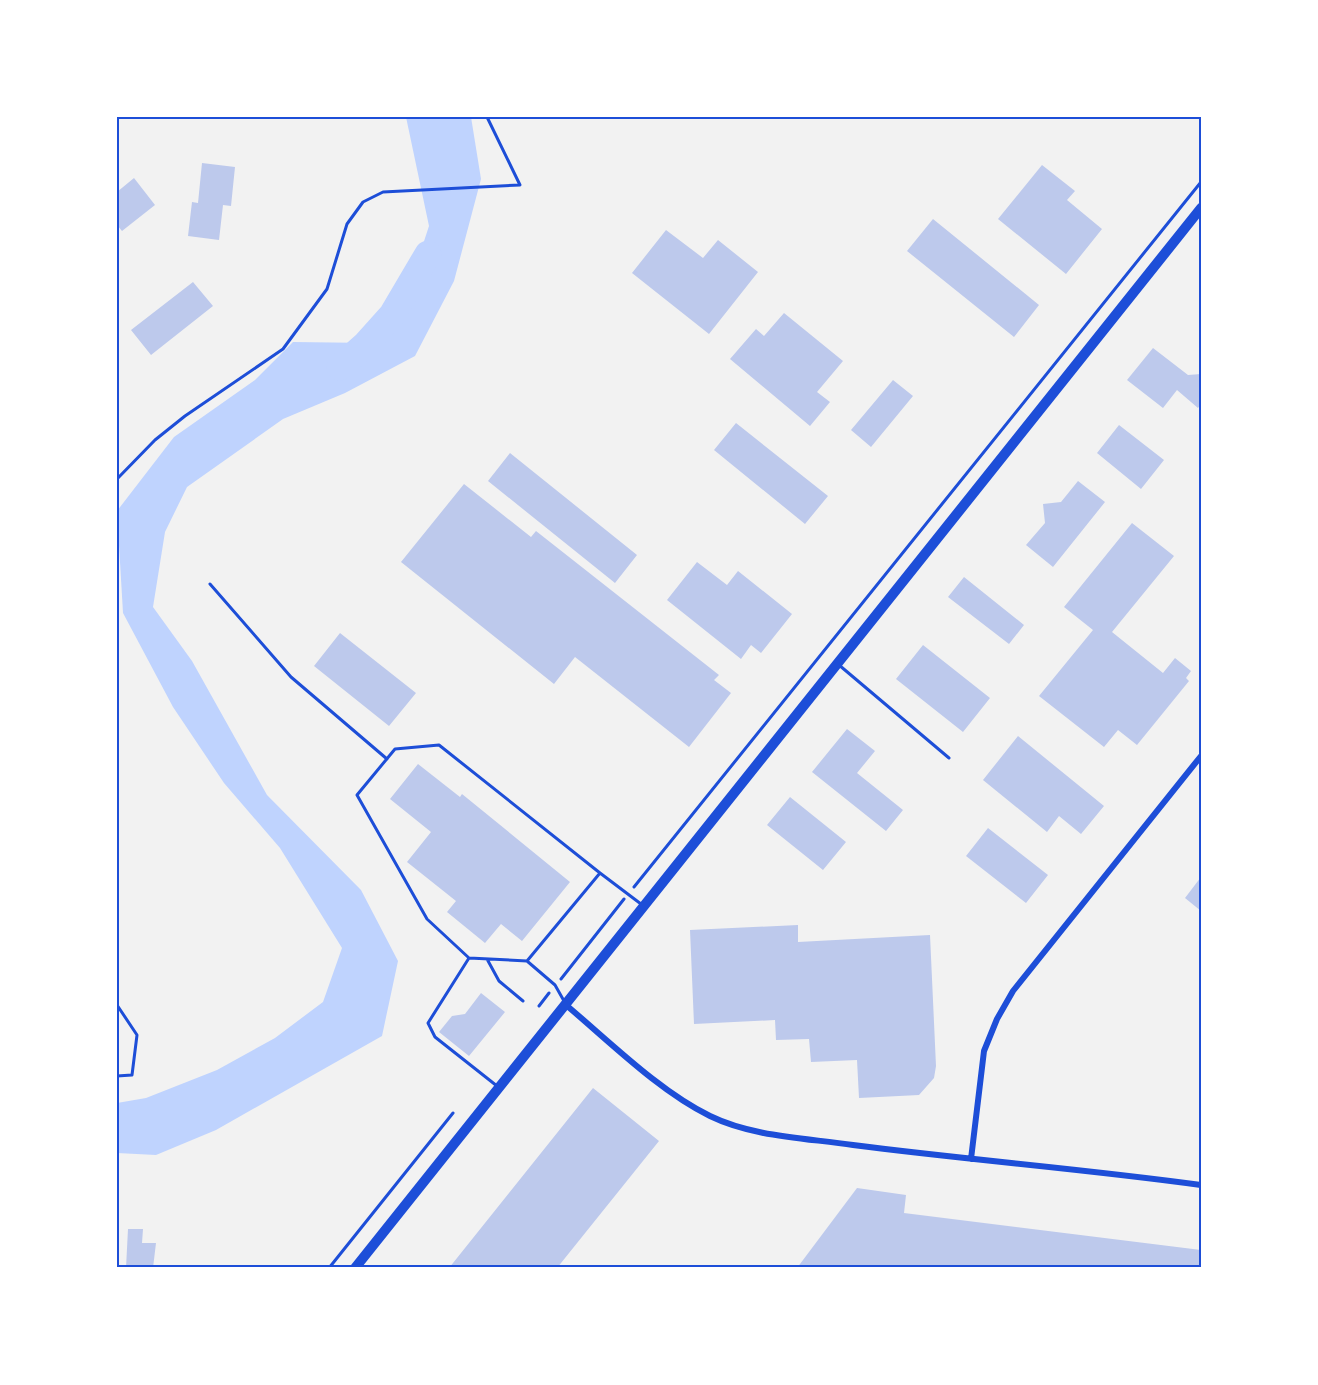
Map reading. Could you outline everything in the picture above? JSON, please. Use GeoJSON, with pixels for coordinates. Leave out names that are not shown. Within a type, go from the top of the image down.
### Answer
{"type":"FeatureCollection","features":[{"type":"Feature","properties":{"kind":"main road"},"geometry":{"type":"LineString","coordinates":[[355,1268],[837,664],[1197,221],[1201,208]]}},
{"type":"Feature","properties":{"kind":"street"},"geometry":{"type":"LineString","coordinates":[[971,1159],[984,1051],[997,1019],[1030,969],[1201,756]]}},
{"type":"Feature","properties":{"kind":"street"},"geometry":{"type":"LineString","coordinates":[[566,1005],[666,1088],[709,1116],[740,1128],[971,1159],[1111,1173],[1201,1185]]}},
{"type":"Feature","properties":{"kind":"lane"},"geometry":{"type":"LineString","coordinates":[[210,584],[291,677],[387,759]]}},
{"type":"Feature","properties":{"kind":"lane"},"geometry":{"type":"LineString","coordinates":[[837,664],[950,758]]}},
{"type":"Feature","properties":{"kind":"lane"},"geometry":{"type":"LineString","coordinates":[[566,1005],[555,985],[527,961],[469,958],[427,919],[357,795],[395,749],[439,745],[644,906]]}},
{"type":"Feature","properties":{"kind":"lane"},"geometry":{"type":"LineString","coordinates":[[527,961],[600,873]]}},
{"type":"Feature","properties":{"kind":"lane"},"geometry":{"type":"LineString","coordinates":[[469,958],[428,1023],[435,1037],[500,1088]]}},
{"type":"Feature","properties":{"kind":"lane"},"geometry":{"type":"LineString","coordinates":[[487,959],[499,981],[523,1001]]}},
{"type":"Feature","properties":{"kind":"path"},"geometry":{"type":"LineString","coordinates":[[117,479],[155,440],[283,349],[327,289],[347,224],[363,202],[383,192],[520,185],[487,117]]}},
{"type":"Feature","properties":{"kind":"path"},"geometry":{"type":"LineString","coordinates":[[643,875],[1201,182]]}},
{"type":"Feature","properties":{"kind":"path"},"geometry":{"type":"LineString","coordinates":[[562,977],[615,910]]}},
{"type":"Feature","properties":{"kind":"path"},"geometry":{"type":"LineString","coordinates":[[539,1006],[544,999]]}},
{"type":"Feature","properties":{"kind":"path"},"geometry":{"type":"LineString","coordinates":[[117,1005],[137,1035],[132,1075],[117,1076]]}},
{"type":"Feature","properties":{"kind":"path"},"geometry":{"type":"LineString","coordinates":[[329,1268],[453,1113]]}},
{"type":"Feature","properties":{"kind":"water"},"geometry":{"type":"Polygon","coordinates":[[[406,117],[471,117],[481,179],[454,281],[415,356],[345,393],[283,419],[187,487],[165,532],[153,607],[192,661],[267,795],[361,890],[398,961],[382,1036],[216,1130],[156,1155],[117,1153],[117,1103],[146,1098],[217,1070],[275,1038],[323,1002],[342,948],[280,848],[224,783],[173,707],[123,613],[117,511],[174,437],[255,380],[293,342],[373,343],[407,293],[429,226],[406,117]]]}},
{"type":"Feature","properties":{"kind":"building"},"geometry":{"type":"Polygon","coordinates":[[[202,163],[235,167],[231,206],[223,205],[219,240],[188,236],[192,202],[198,203],[202,163]]]}},
{"type":"Feature","properties":{"kind":"building"},"geometry":{"type":"Polygon","coordinates":[[[1042,165],[1075,191],[1067,200],[1102,229],[1066,274],[998,219],[1042,165]]]}},
{"type":"Feature","properties":{"kind":"building"},"geometry":{"type":"Polygon","coordinates":[[[134,178],[155,205],[122,231],[117,225],[117,192],[134,178]]]}},
{"type":"Feature","properties":{"kind":"building"},"geometry":{"type":"Polygon","coordinates":[[[933,219],[1039,305],[1014,337],[907,251],[933,219]]]}},
{"type":"Feature","properties":{"kind":"building"},"geometry":{"type":"Polygon","coordinates":[[[666,230],[703,258],[718,240],[758,272],[709,334],[632,273],[666,230]]]}},
{"type":"Feature","properties":{"kind":"building"},"geometry":{"type":"Polygon","coordinates":[[[193,282],[213,306],[151,355],[131,330],[193,282]]]}},
{"type":"Feature","properties":{"kind":"building"},"geometry":{"type":"Polygon","coordinates":[[[784,313],[843,361],[817,392],[830,402],[810,426],[730,359],[756,329],[764,336],[784,313]]]}},
{"type":"Feature","properties":{"kind":"building"},"geometry":{"type":"Polygon","coordinates":[[[1153,348],[1188,375],[1201,374],[1201,404],[1198,408],[1177,390],[1163,408],[1127,380],[1153,348]]]}},
{"type":"Feature","properties":{"kind":"building"},"geometry":{"type":"Polygon","coordinates":[[[893,380],[913,396],[871,447],[851,430],[893,380]]]}},
{"type":"Feature","properties":{"kind":"building"},"geometry":{"type":"Polygon","coordinates":[[[736,423],[828,496],[805,524],[714,450],[736,423]]]}},
{"type":"Feature","properties":{"kind":"building"},"geometry":{"type":"Polygon","coordinates":[[[1119,425],[1164,460],[1141,489],[1097,453],[1119,425]]]}},
{"type":"Feature","properties":{"kind":"building"},"geometry":{"type":"Polygon","coordinates":[[[510,453],[637,555],[615,583],[488,481],[510,453]]]}},
{"type":"Feature","properties":{"kind":"building"},"geometry":{"type":"Polygon","coordinates":[[[1078,481],[1105,502],[1053,567],[1026,545],[1045,523],[1043,504],[1061,502],[1078,481]]]}},
{"type":"Feature","properties":{"kind":"building"},"geometry":{"type":"Polygon","coordinates":[[[464,484],[531,537],[536,531],[719,675],[714,680],[731,693],[689,747],[575,657],[554,684],[401,562],[464,484]]]}},
{"type":"Feature","properties":{"kind":"building"},"geometry":{"type":"Polygon","coordinates":[[[1132,523],[1174,556],[1112,632],[1163,673],[1175,658],[1191,671],[1186,678],[1189,681],[1137,745],[1118,730],[1104,747],[1039,696],[1093,630],[1064,607],[1132,523]]]}},
{"type":"Feature","properties":{"kind":"building"},"geometry":{"type":"Polygon","coordinates":[[[697,562],[727,585],[738,571],[792,614],[761,653],[751,645],[741,659],[667,600],[697,562]]]}},
{"type":"Feature","properties":{"kind":"building"},"geometry":{"type":"Polygon","coordinates":[[[964,577],[1024,625],[1009,644],[948,597],[964,577]]]}},
{"type":"Feature","properties":{"kind":"building"},"geometry":{"type":"Polygon","coordinates":[[[340,633],[416,693],[389,726],[314,666],[340,633]]]}},
{"type":"Feature","properties":{"kind":"building"},"geometry":{"type":"Polygon","coordinates":[[[923,645],[990,698],[963,732],[896,679],[923,645]]]}},
{"type":"Feature","properties":{"kind":"building"},"geometry":{"type":"Polygon","coordinates":[[[847,729],[875,751],[857,773],[903,810],[886,831],[812,772],[847,729]]]}},
{"type":"Feature","properties":{"kind":"building"},"geometry":{"type":"Polygon","coordinates":[[[1018,736],[1104,806],[1081,834],[1059,816],[1047,832],[983,780],[1018,736]]]}},
{"type":"Feature","properties":{"kind":"building"},"geometry":{"type":"Polygon","coordinates":[[[418,764],[460,797],[462,794],[570,882],[522,941],[501,924],[485,943],[447,912],[456,901],[407,862],[431,832],[390,799],[418,764]]]}},
{"type":"Feature","properties":{"kind":"building"},"geometry":{"type":"Polygon","coordinates":[[[790,797],[846,842],[823,870],[767,825],[790,797]]]}},
{"type":"Feature","properties":{"kind":"building"},"geometry":{"type":"Polygon","coordinates":[[[988,828],[1048,875],[1026,903],[966,856],[988,828]]]}},
{"type":"Feature","properties":{"kind":"building"},"geometry":{"type":"Polygon","coordinates":[[[1201,877],[1201,911],[1185,898],[1201,877]]]}},
{"type":"Feature","properties":{"kind":"building"},"geometry":{"type":"Polygon","coordinates":[[[798,925],[798,942],[930,935],[936,1066],[934,1078],[919,1095],[859,1098],[857,1060],[811,1062],[809,1039],[776,1040],[775,1020],[694,1024],[690,930],[798,925]]]}},
{"type":"Feature","properties":{"kind":"building"},"geometry":{"type":"Polygon","coordinates":[[[481,993],[505,1012],[469,1056],[439,1032],[452,1016],[465,1014],[481,993]]]}},
{"type":"Feature","properties":{"kind":"building"},"geometry":{"type":"Polygon","coordinates":[[[593,1088],[659,1141],[557,1268],[449,1268],[593,1088]]]}},
{"type":"Feature","properties":{"kind":"building"},"geometry":{"type":"Polygon","coordinates":[[[857,1188],[906,1195],[904,1213],[1201,1250],[1201,1268],[797,1268],[857,1188]]]}},
{"type":"Feature","properties":{"kind":"building"},"geometry":{"type":"Polygon","coordinates":[[[128,1229],[143,1229],[142,1243],[156,1243],[153,1268],[126,1268],[128,1229]]]}},
{"type":"Feature","properties":{"kind":"waterway"},"geometry":{"type":"LineString","coordinates":[[340,367],[366,344],[392,315],[428,254]]}}]}
